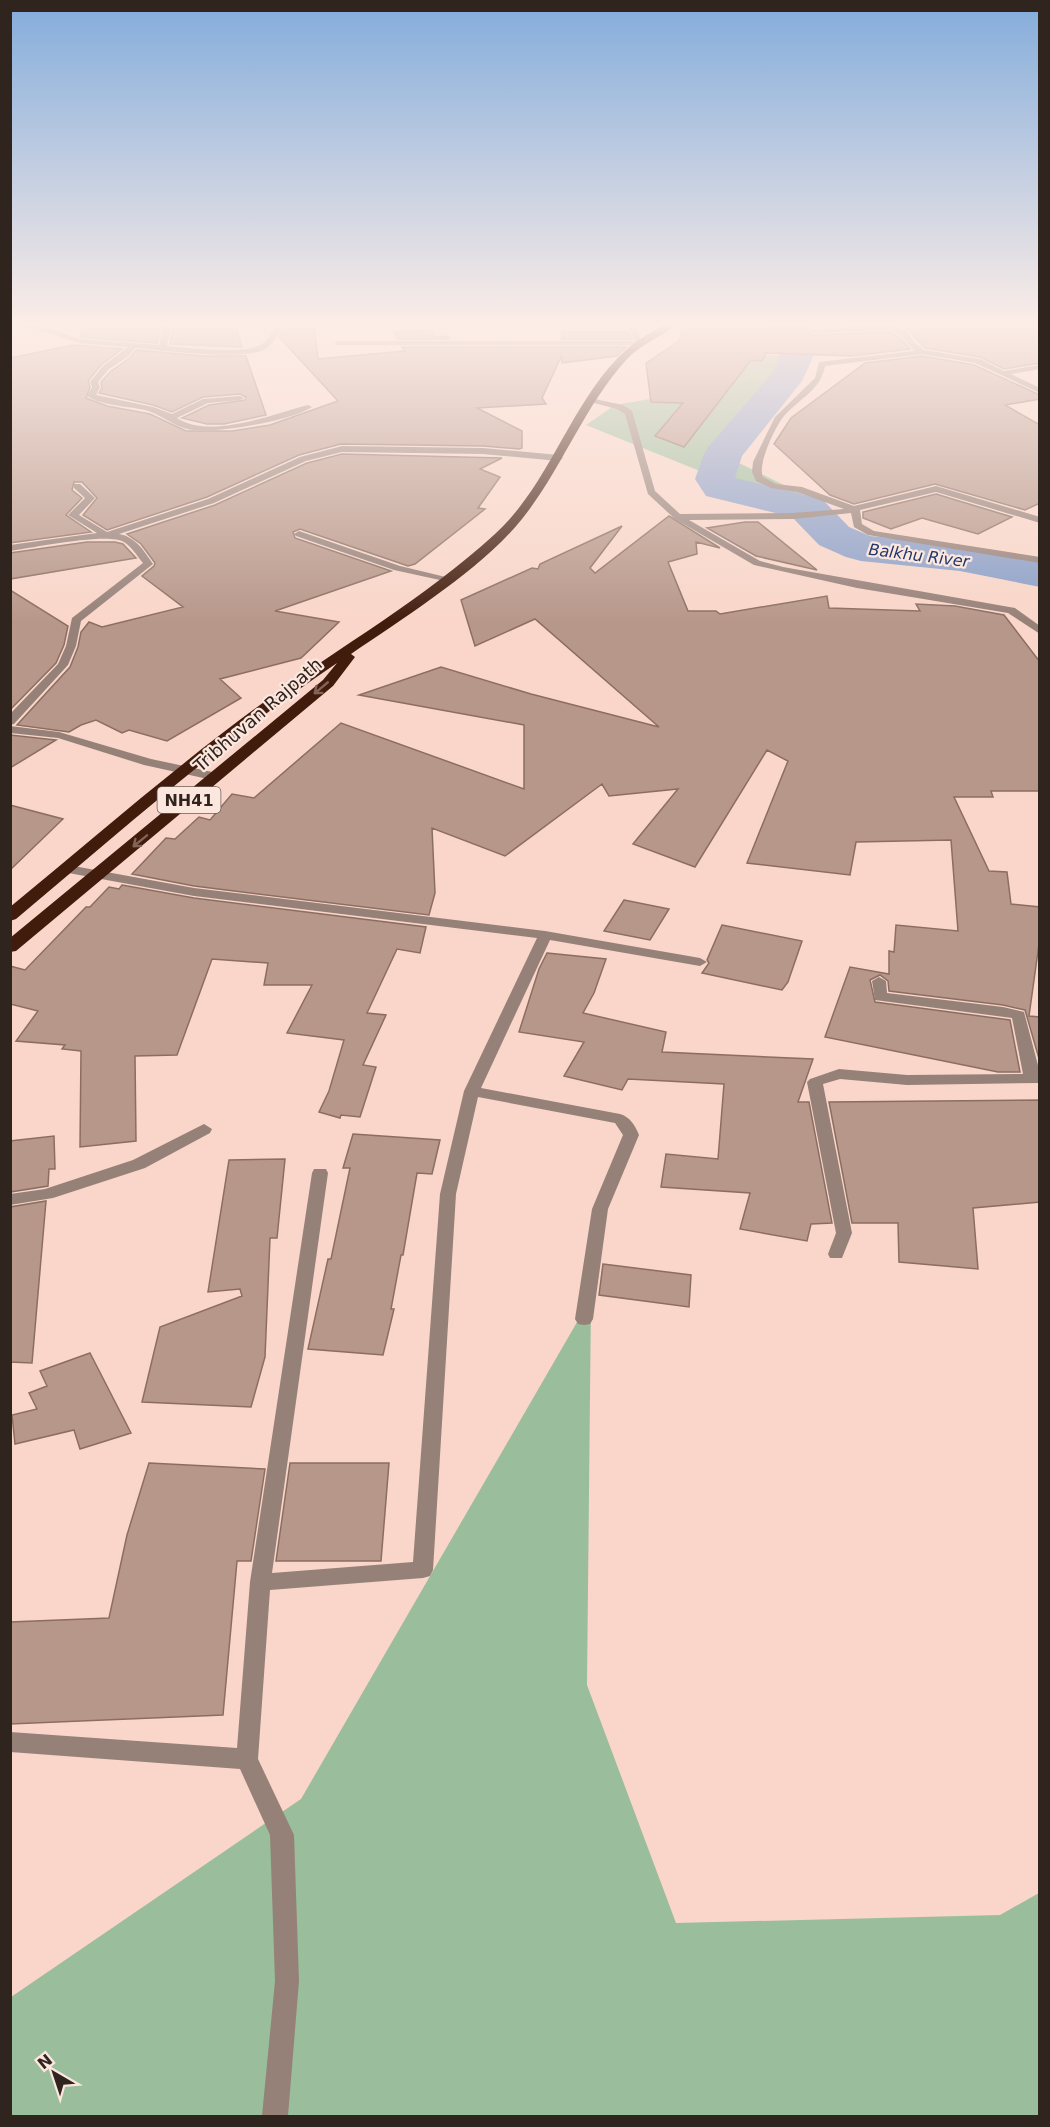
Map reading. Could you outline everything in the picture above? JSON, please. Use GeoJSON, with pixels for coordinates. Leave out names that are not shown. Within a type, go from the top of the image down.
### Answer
{"type":"FeatureCollection","features":[{"type":"Feature","properties":{"kind":"highway","name":"Tribhuvan Rajpath"},"geometry":{"type":"LineString","coordinates":[[10,916],[275,700],[360,644],[449,579],[502,535],[519,516],[559,458],[579,424]]}},
{"type":"Feature","properties":{"kind":"highway","name":"Tribhuvan Rajpath"},"geometry":{"type":"LineString","coordinates":[[10,947],[328,683],[360,644]]}},
{"type":"Feature","properties":{"kind":"street"},"geometry":{"type":"LineString","coordinates":[[183,424],[203,428],[240,424]]}},
{"type":"Feature","properties":{"kind":"street"},"geometry":{"type":"LineString","coordinates":[[632,424],[651,492],[678,517],[736,551],[765,565],[857,585],[1011,610],[1040,631]]}},
{"type":"Feature","properties":{"kind":"street"},"geometry":{"type":"LineString","coordinates":[[775,424],[757,462],[756,472],[759,478],[774,486],[799,489],[855,510]]}},
{"type":"Feature","properties":{"kind":"street"},"geometry":{"type":"LineString","coordinates":[[10,548],[106,535],[211,501],[303,459],[335,450],[368,448],[483,451],[559,458]]}},
{"type":"Feature","properties":{"kind":"street"},"geometry":{"type":"LineString","coordinates":[[10,722],[38,689],[63,665],[71,646],[76,620],[148,564],[135,546],[125,538],[106,535],[73,515],[90,498],[77,486]]}},
{"type":"Feature","properties":{"kind":"street"},"geometry":{"type":"LineString","coordinates":[[678,517],[794,516],[838,513],[936,489],[1040,520]]}},
{"type":"Feature","properties":{"kind":"street"},"geometry":{"type":"LineString","coordinates":[[855,510],[857,525],[871,533],[1040,560]]}},
{"type":"Feature","properties":{"kind":"street"},"geometry":{"type":"LineString","coordinates":[[299,534],[397,568],[449,579]]}},
{"type":"Feature","properties":{"kind":"street"},"geometry":{"type":"LineString","coordinates":[[10,729],[59,735],[148,762],[217,777]]}},
{"type":"Feature","properties":{"kind":"street"},"geometry":{"type":"LineString","coordinates":[[68,869],[194,892],[545,935],[700,962]]}},
{"type":"Feature","properties":{"kind":"street"},"geometry":{"type":"LineString","coordinates":[[260,1582],[423,1570],[448,1194],[472,1091],[545,935]]}},
{"type":"Feature","properties":{"kind":"street"},"geometry":{"type":"LineString","coordinates":[[836,1254],[844,1233],[814,1082],[839,1074],[907,1080],[1035,1078],[1019,1016],[1003,1011],[880,997],[879,981]]}},
{"type":"Feature","properties":{"kind":"street"},"geometry":{"type":"LineString","coordinates":[[472,1091],[620,1119],[628,1127],[631,1135],[600,1209],[584,1319]]}},
{"type":"Feature","properties":{"kind":"street"},"geometry":{"type":"LineString","coordinates":[[10,1200],[47,1194],[139,1164],[204,1128]]}},
{"type":"Feature","properties":{"kind":"street"},"geometry":{"type":"LineString","coordinates":[[275,2116],[287,1981],[282,1835],[247,1759],[260,1582],[320,1173]]}},
{"type":"Feature","properties":{"kind":"street"},"geometry":{"type":"LineString","coordinates":[[10,1742],[247,1759]]}},
{"type":"Feature","properties":{"kind":"green space"},"geometry":{"type":"Polygon","coordinates":[[[736,424],[731,459],[814,500],[816,518],[586,425],[736,424]]]}},
{"type":"Feature","properties":{"kind":"green space"},"geometry":{"type":"Polygon","coordinates":[[[591,1298],[587,1685],[676,1923],[1000,1915],[1039,1893],[1039,2116],[11,2116],[11,1997],[301,1799],[591,1298]]]}},
{"type":"Feature","properties":{"kind":"building"},"geometry":{"type":"Polygon","coordinates":[[[10,424],[172,424],[186,431],[232,431],[270,425],[509,424],[522,431],[522,448],[341,444],[299,455],[207,497],[107,530],[83,515],[97,498],[82,482],[74,482],[72,490],[82,498],[66,515],[91,532],[10,543],[10,424]]]}},
{"type":"Feature","properties":{"kind":"building"},"geometry":{"type":"Polygon","coordinates":[[[665,424],[702,424],[684,447],[655,436],[665,424]]]}},
{"type":"Feature","properties":{"kind":"building"},"geometry":{"type":"Polygon","coordinates":[[[787,424],[1039,424],[1040,503],[1025,510],[935,484],[854,504],[830,495],[774,444],[787,424]]]}},
{"type":"Feature","properties":{"kind":"building"},"geometry":{"type":"Polygon","coordinates":[[[342,454],[502,458],[480,469],[500,477],[478,508],[485,509],[415,564],[408,566],[300,529],[293,532],[295,538],[391,571],[275,611],[339,622],[301,658],[220,679],[241,698],[167,741],[129,730],[122,733],[96,720],[69,732],[17,725],[70,667],[81,632],[89,622],[102,627],[183,607],[142,576],[155,563],[141,544],[127,534],[215,505],[307,463],[342,454]]]}},
{"type":"Feature","properties":{"kind":"building"},"geometry":{"type":"Polygon","coordinates":[[[936,494],[1012,517],[978,534],[922,518],[891,529],[863,518],[863,512],[936,494]]]}},
{"type":"Feature","properties":{"kind":"building"},"geometry":{"type":"Polygon","coordinates":[[[669,516],[720,548],[696,542],[697,554],[668,562],[688,611],[716,611],[720,614],[827,596],[829,608],[920,611],[916,604],[955,606],[1004,615],[1040,662],[1040,791],[991,791],[993,797],[954,797],[989,871],[1007,872],[1011,904],[1040,907],[1040,937],[1029,1016],[1040,1017],[1040,1062],[1025,1010],[1003,1005],[889,991],[888,981],[880,975],[870,980],[875,1002],[1010,1020],[1020,1072],[998,1072],[825,1037],[850,967],[889,974],[889,951],[894,952],[896,925],[958,931],[951,840],[856,842],[850,875],[747,863],[788,761],[767,750],[695,867],[633,844],[678,789],[609,796],[602,784],[505,856],[432,828],[435,893],[429,915],[194,886],[132,874],[166,838],[175,839],[199,817],[210,820],[232,794],[254,798],[341,723],[524,789],[524,725],[359,695],[441,667],[531,694],[659,727],[535,619],[475,646],[461,600],[532,568],[538,569],[540,564],[622,526],[590,568],[595,573],[669,516]]]}},
{"type":"Feature","properties":{"kind":"building"},"geometry":{"type":"Polygon","coordinates":[[[758,522],[817,570],[756,556],[707,528],[758,522]]]}},
{"type":"Feature","properties":{"kind":"building"},"geometry":{"type":"Polygon","coordinates":[[[87,542],[123,544],[136,558],[10,579],[10,553],[87,542]]]}},
{"type":"Feature","properties":{"kind":"building"},"geometry":{"type":"Polygon","coordinates":[[[10,590],[68,626],[64,645],[56,663],[10,710],[10,590]]]}},
{"type":"Feature","properties":{"kind":"building"},"geometry":{"type":"Polygon","coordinates":[[[10,735],[56,740],[10,768],[10,735]]]}},
{"type":"Feature","properties":{"kind":"building"},"geometry":{"type":"Polygon","coordinates":[[[10,805],[63,819],[10,870],[10,805]]]}},
{"type":"Feature","properties":{"kind":"building"},"geometry":{"type":"Polygon","coordinates":[[[122,885],[194,898],[426,927],[420,953],[397,949],[367,1013],[386,1015],[363,1065],[376,1067],[360,1117],[341,1115],[340,1118],[319,1112],[329,1091],[344,1040],[287,1033],[312,985],[264,985],[268,963],[212,959],[177,1055],[135,1056],[136,1141],[80,1147],[81,1051],[62,1049],[65,1045],[16,1041],[38,1011],[10,1004],[10,966],[25,970],[86,907],[90,907],[109,887],[119,889],[122,885]]]}},
{"type":"Feature","properties":{"kind":"building"},"geometry":{"type":"Polygon","coordinates":[[[624,900],[669,909],[650,940],[604,931],[624,900]]]}},
{"type":"Feature","properties":{"kind":"building"},"geometry":{"type":"Polygon","coordinates":[[[722,925],[802,941],[788,982],[782,990],[702,973],[709,963],[707,960],[722,925]]]}},
{"type":"Feature","properties":{"kind":"building"},"geometry":{"type":"Polygon","coordinates":[[[547,953],[606,959],[594,993],[583,1013],[666,1032],[662,1052],[813,1059],[798,1102],[809,1102],[832,1223],[811,1224],[807,1241],[740,1229],[750,1193],[661,1187],[666,1154],[718,1159],[724,1084],[628,1079],[622,1090],[564,1076],[584,1042],[519,1032],[539,969],[547,953]]]}},
{"type":"Feature","properties":{"kind":"building"},"geometry":{"type":"Polygon","coordinates":[[[1040,1100],[1040,1202],[973,1208],[978,1269],[899,1262],[898,1223],[852,1223],[829,1102],[1040,1100]]]}},
{"type":"Feature","properties":{"kind":"building"},"geometry":{"type":"Polygon","coordinates":[[[353,1134],[440,1140],[432,1174],[417,1173],[391,1309],[394,1309],[383,1355],[308,1349],[328,1259],[331,1259],[350,1168],[343,1168],[353,1134]]]}},
{"type":"Feature","properties":{"kind":"building"},"geometry":{"type":"Polygon","coordinates":[[[54,1136],[55,1169],[49,1169],[48,1186],[10,1192],[10,1141],[54,1136]]]}},
{"type":"Feature","properties":{"kind":"building"},"geometry":{"type":"Polygon","coordinates":[[[285,1159],[277,1238],[270,1238],[265,1357],[251,1407],[142,1402],[160,1327],[242,1296],[240,1289],[208,1292],[229,1160],[285,1159]]]}},
{"type":"Feature","properties":{"kind":"building"},"geometry":{"type":"Polygon","coordinates":[[[46,1201],[32,1363],[10,1362],[10,1207],[46,1201]]]}},
{"type":"Feature","properties":{"kind":"building"},"geometry":{"type":"Polygon","coordinates":[[[603,1264],[691,1275],[689,1307],[599,1295],[603,1264]]]}},
{"type":"Feature","properties":{"kind":"building"},"geometry":{"type":"Polygon","coordinates":[[[90,1353],[131,1433],[80,1449],[74,1430],[15,1444],[12,1415],[37,1409],[29,1393],[47,1386],[40,1371],[90,1353]]]}},
{"type":"Feature","properties":{"kind":"building"},"geometry":{"type":"Polygon","coordinates":[[[149,1463],[265,1469],[251,1561],[237,1561],[223,1715],[10,1724],[10,1622],[109,1618],[127,1535],[149,1463]]]}},
{"type":"Feature","properties":{"kind":"building"},"geometry":{"type":"Polygon","coordinates":[[[290,1463],[389,1463],[381,1561],[276,1561],[290,1463]]]}},
{"type":"Feature","properties":{"kind":"waterway","name":"Balkhu River"},"geometry":{"type":"LineString","coordinates":[[748,424],[723,454],[715,479],[720,487],[807,508],[834,536],[861,548],[960,558],[1040,574]]}}]}
